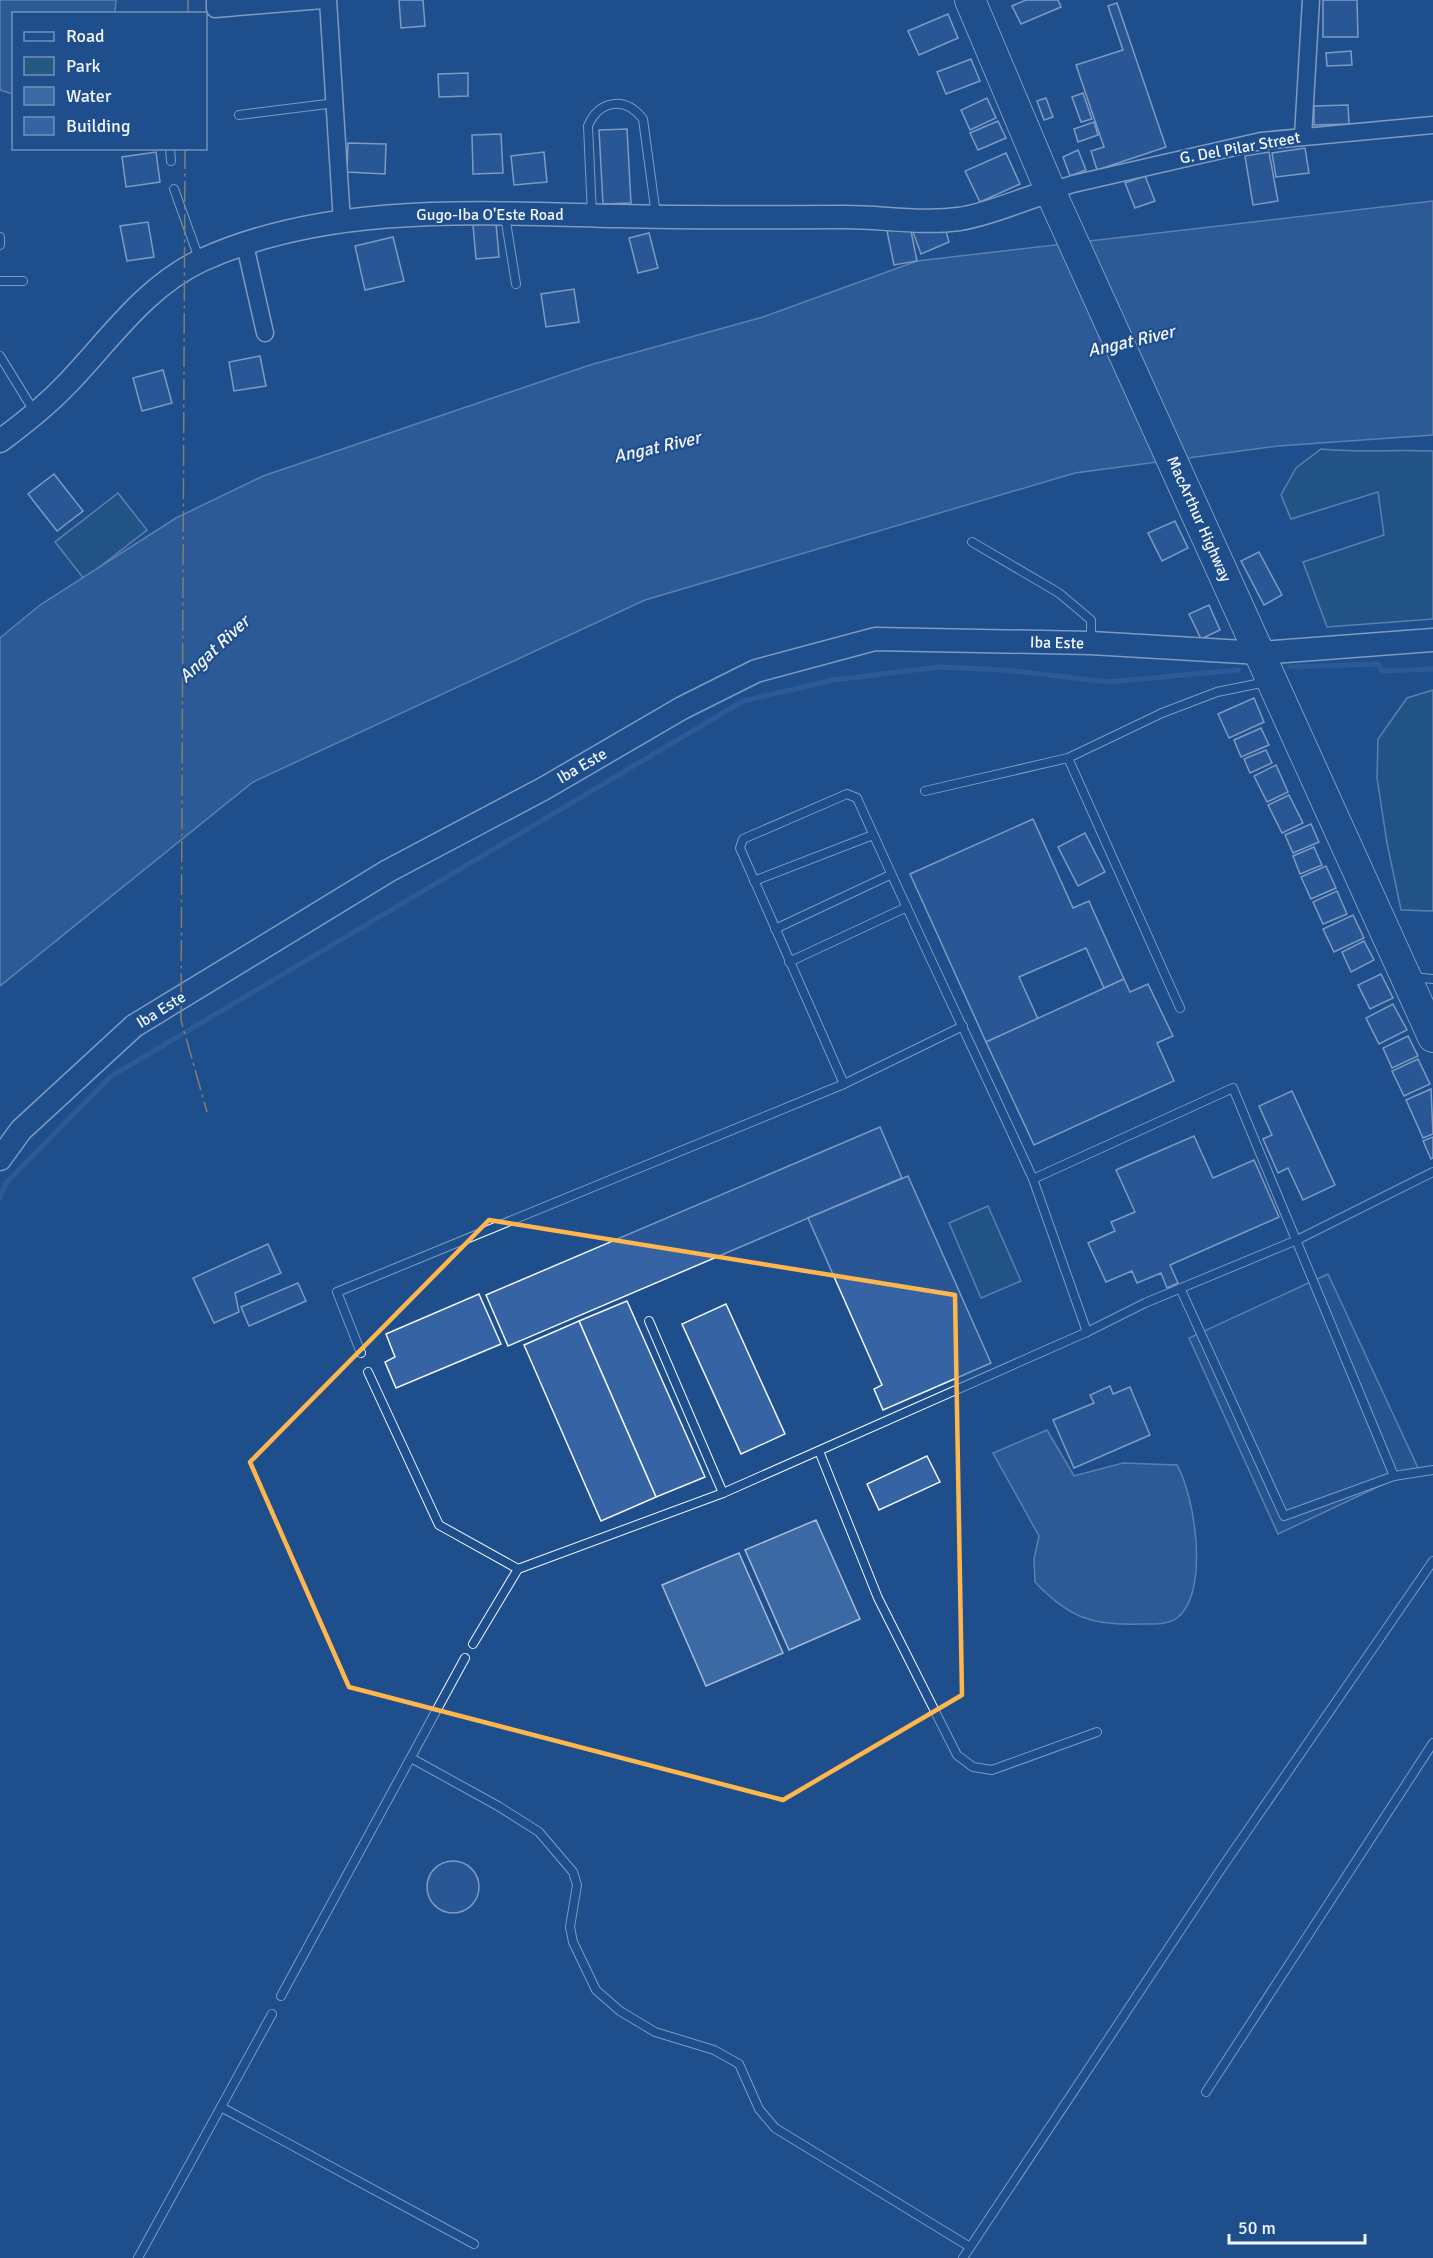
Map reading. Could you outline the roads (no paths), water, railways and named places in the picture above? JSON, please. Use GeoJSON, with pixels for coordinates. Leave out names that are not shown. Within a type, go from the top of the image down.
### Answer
{"type":"FeatureCollection","features":[{"type":"Feature","properties":{"kind":"highway","name":"MacArthur Highway"},"geometry":{"type":"LineString","coordinates":[[970,0],[1054,198],[1272,681],[1419,978],[1433,1037]]}},
{"type":"Feature","properties":{"kind":"street"},"geometry":{"type":"LineString","coordinates":[[215,0],[215,9],[322,0]]}},
{"type":"Feature","properties":{"kind":"street"},"geometry":{"type":"LineString","coordinates":[[328,0],[342,222]]}},
{"type":"Feature","properties":{"kind":"street"},"geometry":{"type":"LineString","coordinates":[[1304,136],[1311,0]]}},
{"type":"Feature","properties":{"kind":"street","name":"G. Del Pilar Street"},"geometry":{"type":"LineString","coordinates":[[1054,198],[1187,157],[1261,141],[1433,125]]}},
{"type":"Feature","properties":{"kind":"street","name":"Gugo-Iba O'Este Road"},"geometry":{"type":"LineString","coordinates":[[0,441],[38,412],[121,322],[151,294],[201,261],[245,245],[342,222],[406,216],[505,213],[656,217],[851,217],[927,221],[961,219],[1054,198]]}},
{"type":"Feature","properties":{"kind":"street"},"geometry":{"type":"LineString","coordinates":[[245,245],[265,333]]}},
{"type":"Feature","properties":{"kind":"street","name":"Iba Este"},"geometry":{"type":"LineString","coordinates":[[0,1160],[21,1130],[134,1026],[388,871],[543,789],[682,708],[756,671],[875,639],[1091,643],[1260,653],[1433,640]]}},
{"type":"Feature","properties":{"kind":"lane"},"geometry":{"type":"LineString","coordinates":[[239,115],[336,103]]}},
{"type":"Feature","properties":{"kind":"lane"},"geometry":{"type":"LineString","coordinates":[[592,216],[588,126],[594,112],[605,106],[623,104],[635,110],[643,119],[656,217]]}},
{"type":"Feature","properties":{"kind":"lane"},"geometry":{"type":"LineString","coordinates":[[170,150],[171,161]]}},
{"type":"Feature","properties":{"kind":"lane"},"geometry":{"type":"LineString","coordinates":[[174,189],[201,261]]}},
{"type":"Feature","properties":{"kind":"lane"},"geometry":{"type":"LineString","coordinates":[[505,213],[516,284]]}},
{"type":"Feature","properties":{"kind":"lane"},"geometry":{"type":"LineString","coordinates":[[0,237],[0,245]]}},
{"type":"Feature","properties":{"kind":"lane"},"geometry":{"type":"LineString","coordinates":[[0,281],[23,280]]}},
{"type":"Feature","properties":{"kind":"lane"},"geometry":{"type":"LineString","coordinates":[[0,356],[28,404],[38,412]]}},
{"type":"Feature","properties":{"kind":"lane"},"geometry":{"type":"LineString","coordinates":[[972,542],[1059,593],[1091,620],[1091,643]]}},
{"type":"Feature","properties":{"kind":"lane"},"geometry":{"type":"LineString","coordinates":[[925,791],[1068,758],[1162,712],[1217,692],[1272,681]]}},
{"type":"Feature","properties":{"kind":"lane"},"geometry":{"type":"LineString","coordinates":[[1068,758],[1180,1008]]}},
{"type":"Feature","properties":{"kind":"lane"},"geometry":{"type":"LineString","coordinates":[[844,1084],[740,848],[743,839],[847,794],[857,798],[890,875],[1033,1179],[1087,1332]]}},
{"type":"Feature","properties":{"kind":"lane"},"geometry":{"type":"LineString","coordinates":[[754,881],[873,834]]}},
{"type":"Feature","properties":{"kind":"lane"},"geometry":{"type":"LineString","coordinates":[[775,929],[890,875]]}},
{"type":"Feature","properties":{"kind":"lane"},"geometry":{"type":"LineString","coordinates":[[789,962],[907,907]]}},
{"type":"Feature","properties":{"kind":"lane"},"geometry":{"type":"LineString","coordinates":[[361,1353],[337,1292],[844,1084],[963,1026]]}},
{"type":"Feature","properties":{"kind":"lane"},"geometry":{"type":"LineString","coordinates":[[1033,1179],[1233,1088],[1394,1476]]}},
{"type":"Feature","properties":{"kind":"lane"},"geometry":{"type":"LineString","coordinates":[[473,1644],[518,1569],[723,1493],[1087,1332],[1146,1303],[1297,1240],[1433,1172]]}},
{"type":"Feature","properties":{"kind":"lane"},"geometry":{"type":"LineString","coordinates":[[1181,1290],[1284,1516],[1394,1476],[1433,1470]]}},
{"type":"Feature","properties":{"kind":"lane"},"geometry":{"type":"LineString","coordinates":[[649,1322],[723,1493]]}},
{"type":"Feature","properties":{"kind":"lane"},"geometry":{"type":"LineString","coordinates":[[368,1372],[439,1525],[518,1569]]}},
{"type":"Feature","properties":{"kind":"lane"},"geometry":{"type":"LineString","coordinates":[[819,1451],[878,1598],[957,1755],[973,1767],[992,1770],[1096,1732]]}},
{"type":"Feature","properties":{"kind":"lane"},"geometry":{"type":"LineString","coordinates":[[963,2258],[1221,1869],[1433,1561]]}},
{"type":"Feature","properties":{"kind":"lane"},"geometry":{"type":"LineString","coordinates":[[281,1996],[465,1658]]}},
{"type":"Feature","properties":{"kind":"lane"},"geometry":{"type":"LineString","coordinates":[[1206,2092],[1433,1743]]}},
{"type":"Feature","properties":{"kind":"lane"},"geometry":{"type":"LineString","coordinates":[[411,1758],[498,1806],[539,1832],[573,1872],[577,1885],[570,1927],[573,1942],[596,1990],[620,2012],[655,2032],[714,2050],[739,2064],[759,2109],[776,2128],[970,2247]]}},
{"type":"Feature","properties":{"kind":"lane"},"geometry":{"type":"LineString","coordinates":[[138,2258],[272,2014]]}},
{"type":"Feature","properties":{"kind":"lane"},"geometry":{"type":"LineString","coordinates":[[221,2107],[474,2244]]}},
{"type":"Feature","properties":{"kind":"water"},"geometry":{"type":"Polygon","coordinates":[[[0,0],[116,0],[115,12],[12,12],[12,94],[0,90],[0,0]]]}},
{"type":"Feature","properties":{"kind":"water","name":"Angat River"},"geometry":{"type":"Polygon","coordinates":[[[1433,201],[1433,435],[1278,446],[1075,473],[645,600],[253,782],[0,986],[0,638],[40,605],[176,518],[263,476],[590,365],[763,317],[917,261],[1433,201]]]}},
{"type":"Feature","properties":{"kind":"water"},"geometry":{"type":"Polygon","coordinates":[[[1047,1430],[1074,1476],[1123,1463],[1177,1465],[1184,1479],[1194,1520],[1196,1567],[1187,1606],[1177,1618],[1155,1624],[1095,1621],[1071,1612],[1035,1582],[1034,1559],[1039,1536],[993,1453],[1047,1430]]]}},
{"type":"Feature","properties":{"kind":"water"},"geometry":{"type":"Polygon","coordinates":[[[816,1520],[860,1619],[789,1650],[745,1550],[816,1520]]]}},
{"type":"Feature","properties":{"kind":"water"},"geometry":{"type":"Polygon","coordinates":[[[739,1553],[783,1653],[706,1686],[662,1585],[739,1553]]]}},
{"type":"Feature","properties":{"kind":"waterway"},"geometry":{"type":"LineString","coordinates":[[1290,667],[1378,664],[1382,671],[1433,669]]}},
{"type":"Feature","properties":{"kind":"waterway"},"geometry":{"type":"LineString","coordinates":[[0,1198],[6,1183],[110,1077],[743,701],[833,680],[939,667],[1005,670],[1108,682],[1238,670]]}}]}
